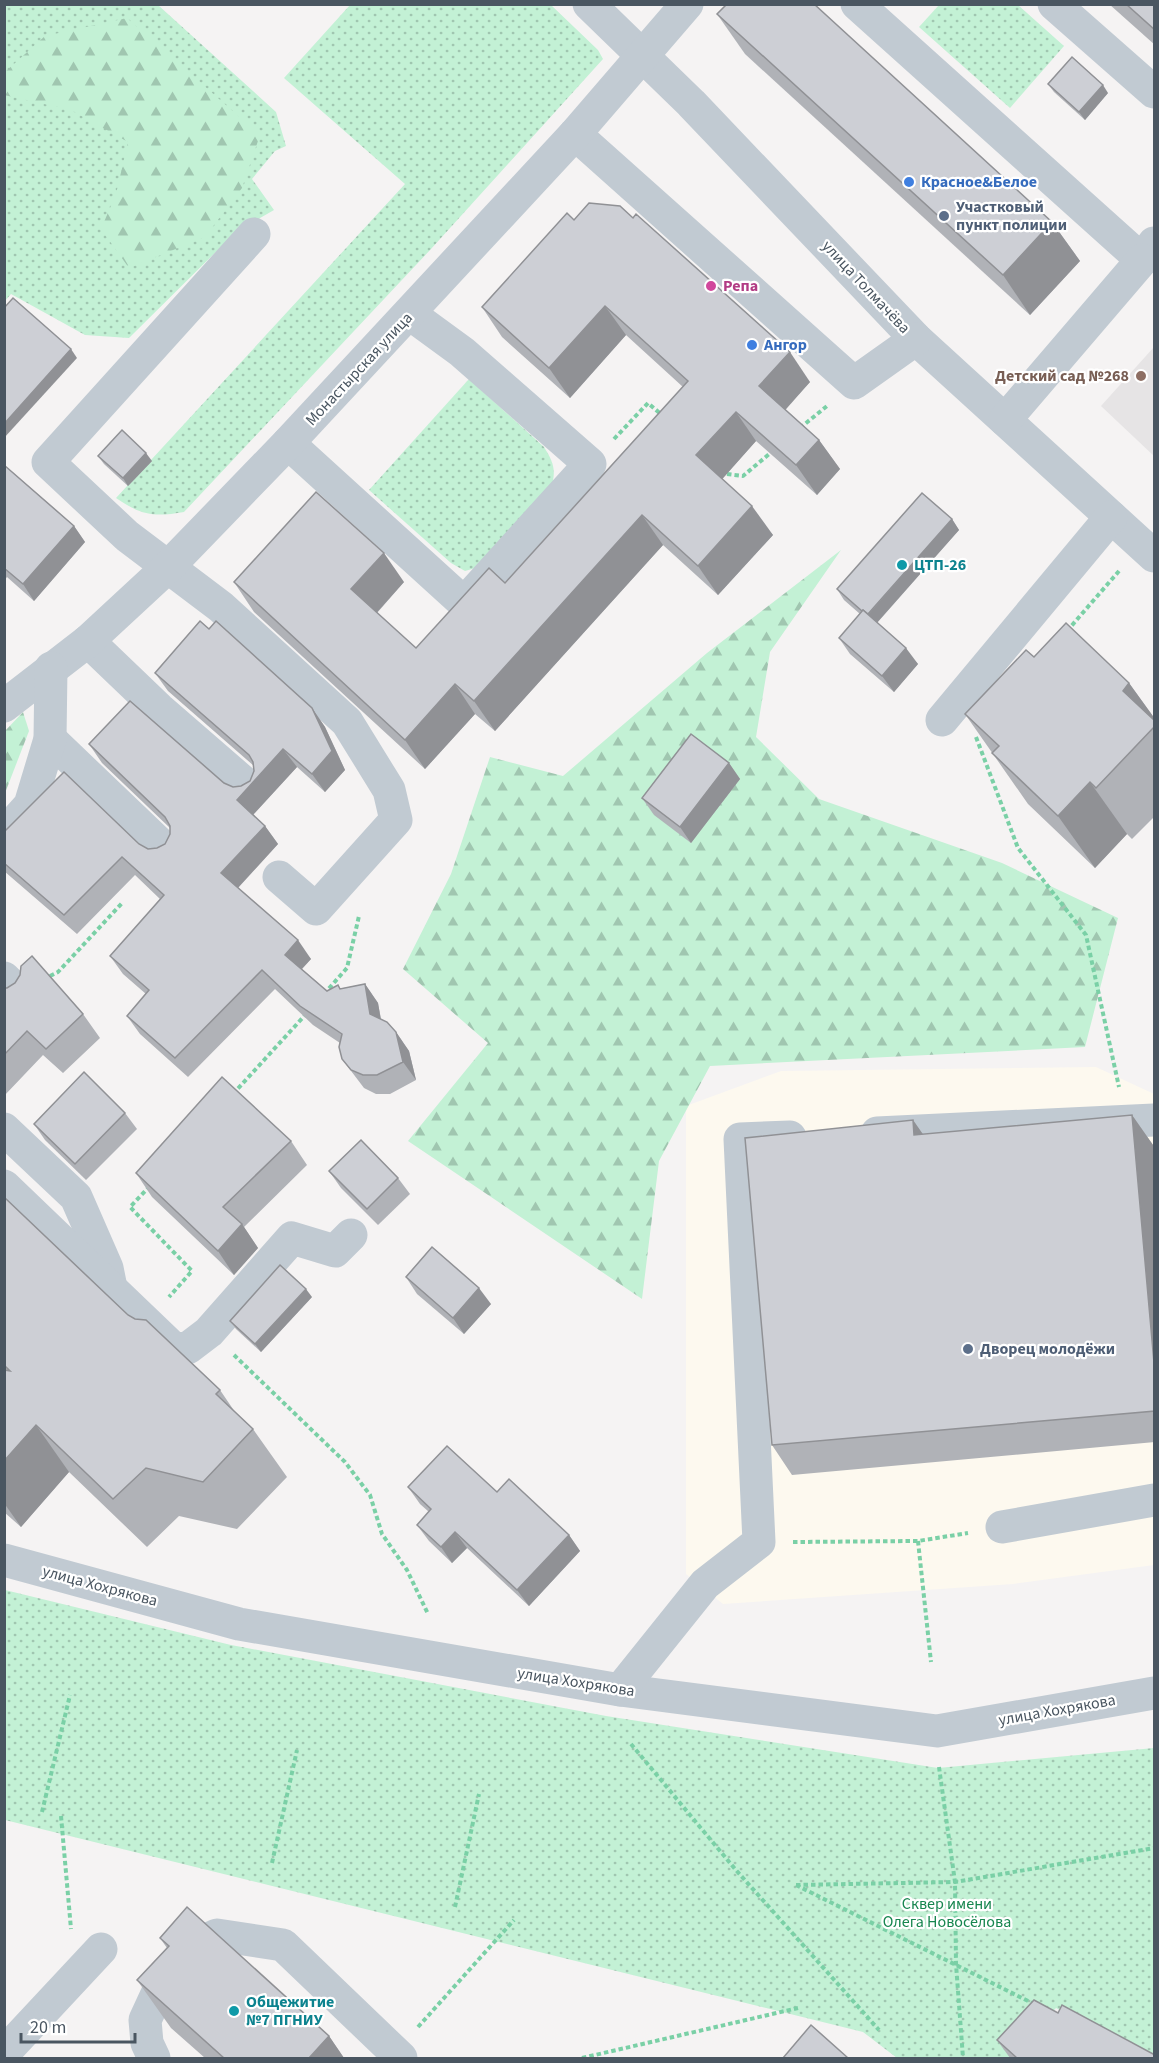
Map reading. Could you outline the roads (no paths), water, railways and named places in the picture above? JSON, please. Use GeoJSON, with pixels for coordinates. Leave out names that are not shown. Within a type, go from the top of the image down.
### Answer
{"type":"FeatureCollection","features":[{"type":"Feature","properties":{"kind":"street","name":"улица Толмачёва"},"geometry":{"type":"LineString","coordinates":[[589,4],[692,103],[916,339],[1111,517],[1140,560]]}},
{"type":"Feature","properties":{"kind":"street","name":"Монастырская улица"},"geometry":{"type":"LineString","coordinates":[[4,706],[88,641],[169,566],[288,444],[575,134],[687,4]]}},
{"type":"Feature","properties":{"kind":"street"},"geometry":{"type":"LineString","coordinates":[[857,4],[1148,252],[1005,420]]}},
{"type":"Feature","properties":{"kind":"street"},"geometry":{"type":"LineString","coordinates":[[1054,4],[1155,92]]}},
{"type":"Feature","properties":{"kind":"street"},"geometry":{"type":"LineString","coordinates":[[575,134],[854,383],[916,339]]}},
{"type":"Feature","properties":{"kind":"street"},"geometry":{"type":"LineString","coordinates":[[254,234],[48,462],[127,536],[221,607],[347,722],[389,790],[396,820],[316,909],[279,877]]}},
{"type":"Feature","properties":{"kind":"street"},"geometry":{"type":"LineString","coordinates":[[288,444],[464,603],[590,464],[462,352],[410,314]]}},
{"type":"Feature","properties":{"kind":"street"},"geometry":{"type":"LineString","coordinates":[[942,720],[1111,517]]}},
{"type":"Feature","properties":{"kind":"street"},"geometry":{"type":"LineString","coordinates":[[88,641],[159,709],[249,787]]}},
{"type":"Feature","properties":{"kind":"street"},"geometry":{"type":"LineString","coordinates":[[4,834],[30,805],[50,739],[51,668]]}},
{"type":"Feature","properties":{"kind":"street"},"geometry":{"type":"LineString","coordinates":[[50,739],[165,849]]}},
{"type":"Feature","properties":{"kind":"street"},"geometry":{"type":"LineString","coordinates":[[620,1690],[705,1584],[759,1542],[740,1139],[1155,1120]]}},
{"type":"Feature","properties":{"kind":"street"},"geometry":{"type":"LineString","coordinates":[[4,1130],[76,1197],[107,1268],[111,1288]]}},
{"type":"Feature","properties":{"kind":"street"},"geometry":{"type":"LineString","coordinates":[[4,1186],[174,1349],[188,1348],[210,1332],[292,1238],[335,1251],[351,1235]]}},
{"type":"Feature","properties":{"kind":"street"},"geometry":{"type":"LineString","coordinates":[[1002,1527],[1155,1500]]}},
{"type":"Feature","properties":{"kind":"street","name":"улица Хохрякова"},"geometry":{"type":"LineString","coordinates":[[4,1560],[239,1624],[620,1690],[937,1731],[1155,1693]]}},
{"type":"Feature","properties":{"kind":"street"},"geometry":{"type":"LineString","coordinates":[[154,2058],[147,2043],[145,2020],[157,1994],[204,1941],[217,1935],[283,1945],[398,2056]]}},
{"type":"Feature","properties":{"kind":"street"},"geometry":{"type":"LineString","coordinates":[[4,2053],[87,1945]]}},
{"type":"Feature","properties":{"kind":"place","name":"Красное&Белое"},"geometry":{"type":"Point","coordinates":[909,182]}},
{"type":"Feature","properties":{"kind":"place","name":"Участковый пункт полиции"},"geometry":{"type":"Point","coordinates":[944,216]}},
{"type":"Feature","properties":{"kind":"place","name":"Репа"},"geometry":{"type":"Point","coordinates":[711,286]}},
{"type":"Feature","properties":{"kind":"place","name":"Ангор"},"geometry":{"type":"Point","coordinates":[752,345]}},
{"type":"Feature","properties":{"kind":"place","name":"Детский сад №268"},"geometry":{"type":"Point","coordinates":[1141,376]}},
{"type":"Feature","properties":{"kind":"place","name":"ЦТП-26"},"geometry":{"type":"Point","coordinates":[902,565]}},
{"type":"Feature","properties":{"kind":"place","name":"Дворец молодёжи"},"geometry":{"type":"Point","coordinates":[968,1349]}},
{"type":"Feature","properties":{"kind":"place","name":"Общежитие №7 ПГНИУ"},"geometry":{"type":"Point","coordinates":[234,2011]}},
{"type":"Feature","properties":{"kind":"park label","name":"Сквер имени Олега Новосёлова"},"geometry":{"type":"Point","coordinates":[947,1913]}}]}
